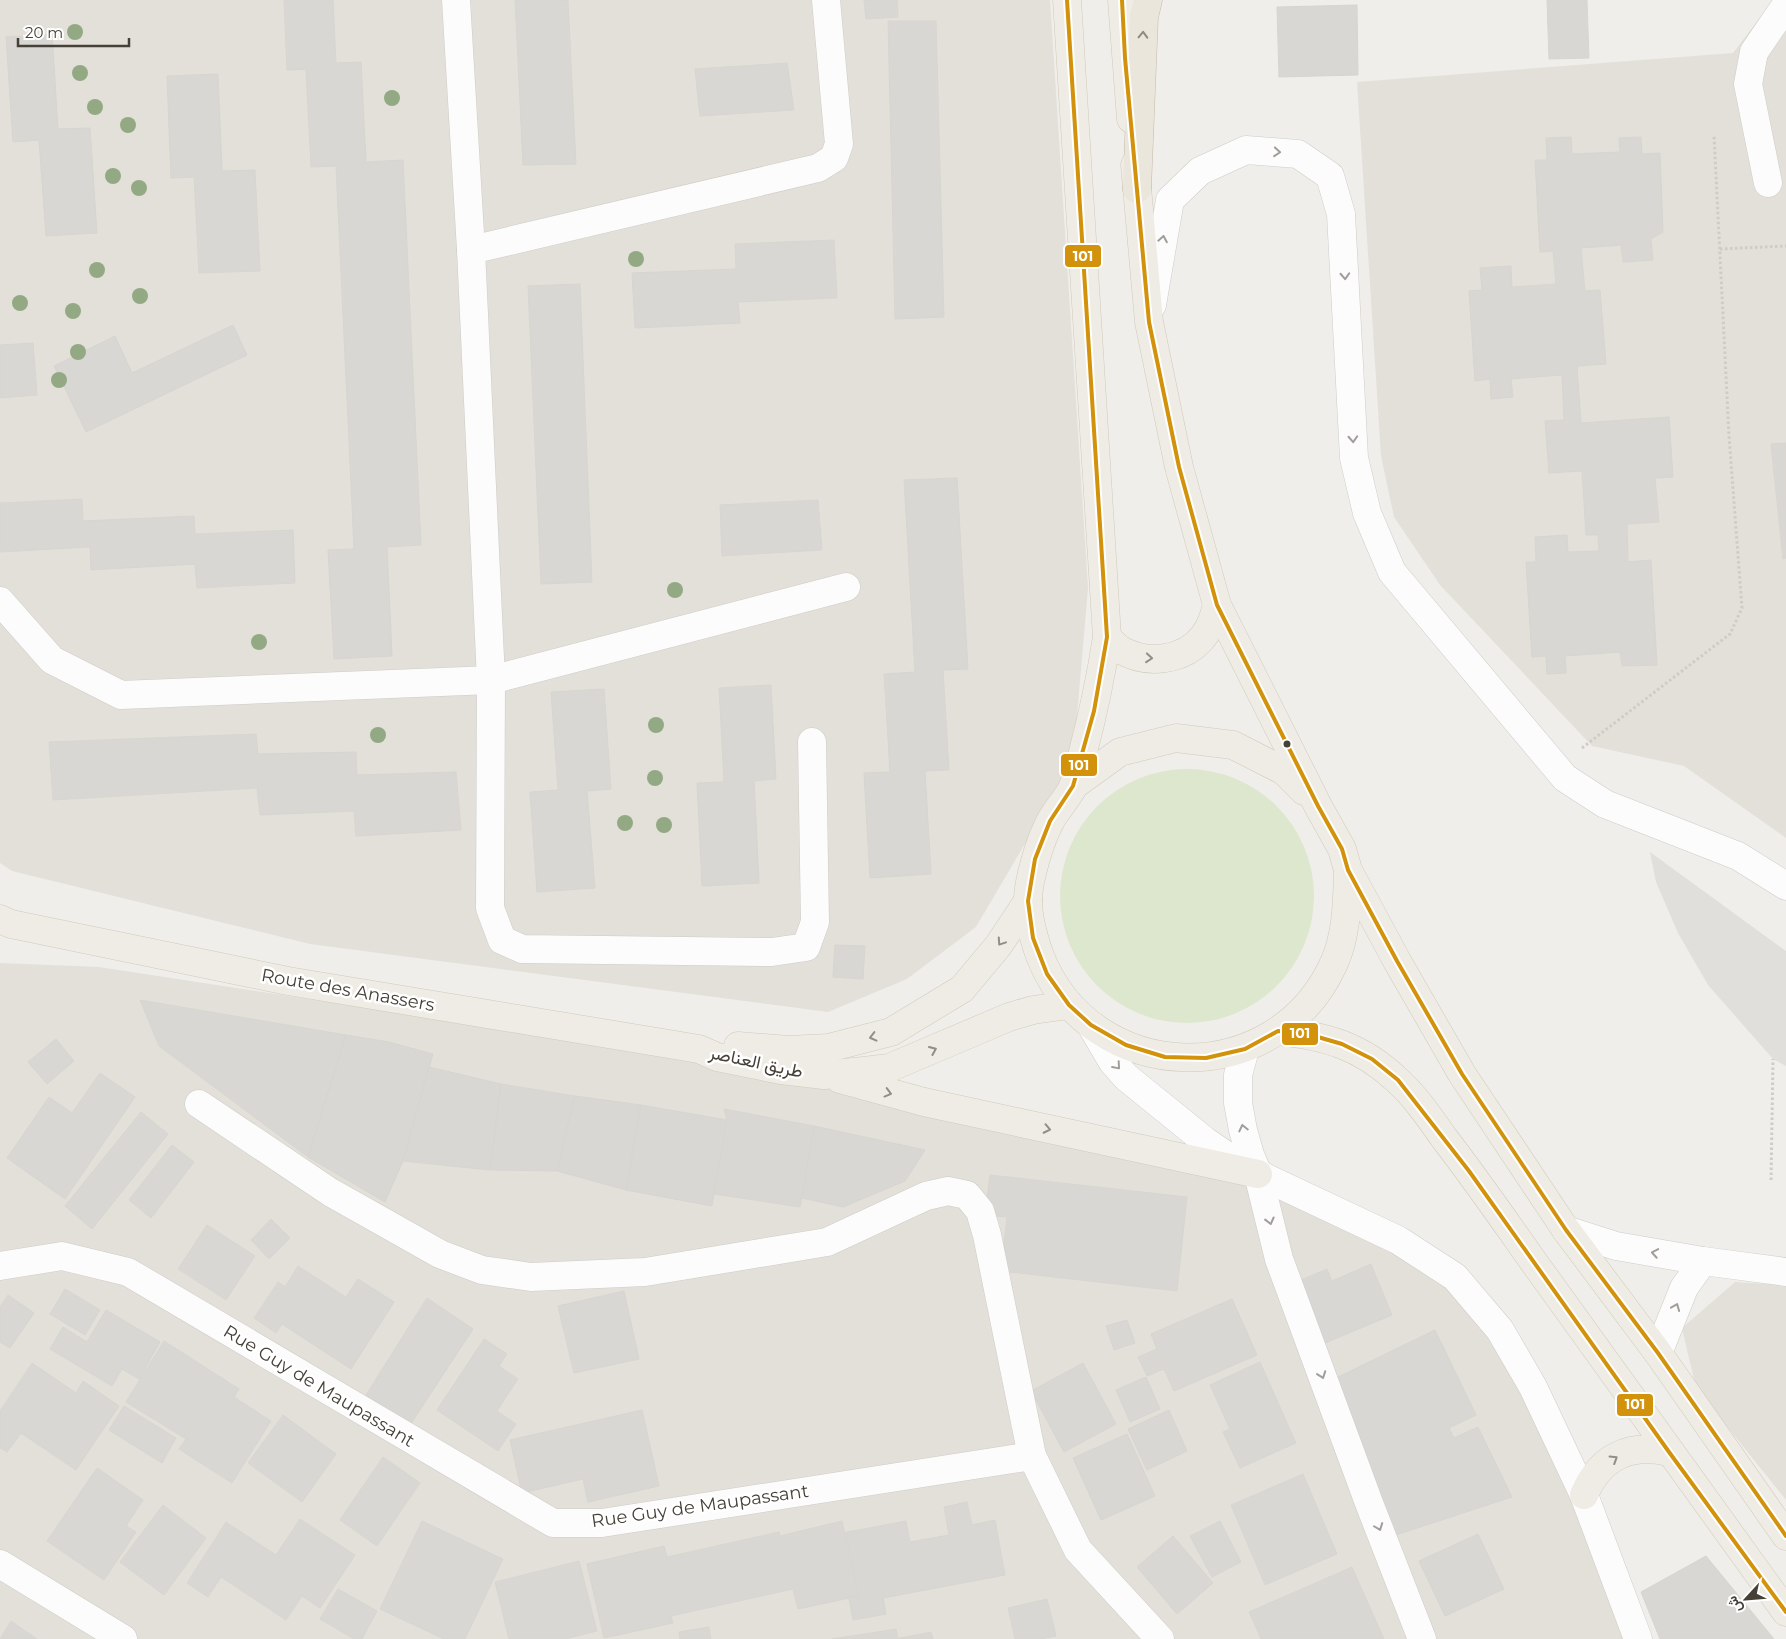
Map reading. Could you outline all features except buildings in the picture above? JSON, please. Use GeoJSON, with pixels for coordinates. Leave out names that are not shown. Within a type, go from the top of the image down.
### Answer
{"type":"FeatureCollection","features":[{"type":"Feature","properties":{"kind":"highway"},"geometry":{"type":"LineString","coordinates":[[1137,189],[1144,17],[1148,0]]}},
{"type":"Feature","properties":{"kind":"main road"},"geometry":{"type":"LineString","coordinates":[[1067,0],[1107,637],[1094,711],[1073,786],[1050,821],[1035,859],[1028,901],[1033,938],[1047,974],[1069,1005],[1091,1025],[1126,1046],[1165,1057],[1206,1058],[1246,1048],[1278,1031],[1311,1001],[1334,963],[1346,920],[1348,870]]}},
{"type":"Feature","properties":{"kind":"main road"},"geometry":{"type":"LineString","coordinates":[[1122,0],[1149,322],[1179,467],[1196,535],[1217,605],[1318,806],[1342,849],[1348,870],[1401,969],[1462,1074],[1566,1230],[1658,1353],[1786,1536]]}},
{"type":"Feature","properties":{"kind":"main road"},"geometry":{"type":"LineString","coordinates":[[1107,637],[1120,649],[1136,657],[1155,659],[1172,657],[1189,649],[1202,638],[1212,622],[1217,605]]}},
{"type":"Feature","properties":{"kind":"main road"},"geometry":{"type":"LineString","coordinates":[[1073,786],[1120,752],[1176,738],[1233,745],[1284,771],[1318,806]]}},
{"type":"Feature","properties":{"kind":"main road","name":"طريق العناصر"},"geometry":{"type":"LineString","coordinates":[[699,1049],[716,1046],[789,1050],[828,1048],[891,1032],[962,989],[998,946],[1028,901]]}},
{"type":"Feature","properties":{"kind":"main road","name":"Route des Anassers"},"geometry":{"type":"LineString","coordinates":[[0,919],[11,924],[288,981],[699,1049]]}},
{"type":"Feature","properties":{"kind":"main road","name":"طريق العناصر"},"geometry":{"type":"LineString","coordinates":[[699,1049],[707,1054],[736,1061],[781,1070],[824,1075],[890,1068],[1009,1016],[1033,1010],[1069,1005]]}},
{"type":"Feature","properties":{"kind":"main road"},"geometry":{"type":"LineString","coordinates":[[1278,1031],[1311,1035],[1342,1044],[1372,1059],[1398,1080],[1420,1105],[1469,1170],[1786,1612]]}},
{"type":"Feature","properties":{"kind":"main road"},"geometry":{"type":"LineString","coordinates":[[824,1075],[924,1102],[1258,1174]]}},
{"type":"Feature","properties":{"kind":"main road"},"geometry":{"type":"LineString","coordinates":[[1584,1495],[1589,1482],[1599,1469],[1611,1459],[1624,1452],[1639,1449],[1655,1449],[1670,1452]]}},
{"type":"Feature","properties":{"kind":"street"},"geometry":{"type":"LineString","coordinates":[[456,0],[471,250],[491,680],[490,908],[502,940],[522,948],[772,952],[806,946],[815,922],[812,742]]}},
{"type":"Feature","properties":{"kind":"street"},"geometry":{"type":"LineString","coordinates":[[471,250],[818,168],[834,158],[839,144],[826,0]]}},
{"type":"Feature","properties":{"kind":"street"},"geometry":{"type":"LineString","coordinates":[[1768,183],[1748,84],[1754,52],[1786,5]]}},
{"type":"Feature","properties":{"kind":"street"},"geometry":{"type":"LineString","coordinates":[[1149,322],[1170,200],[1200,171],[1246,150],[1298,154],[1330,176],[1341,214],[1354,458],[1367,513],[1392,572],[1565,778],[1605,804],[1738,856],[1786,886]]}},
{"type":"Feature","properties":{"kind":"street"},"geometry":{"type":"LineString","coordinates":[[0,600],[52,660],[121,695],[491,680],[846,587]]}},
{"type":"Feature","properties":{"kind":"street"},"geometry":{"type":"LineString","coordinates":[[1091,1025],[1112,1061],[1126,1076],[1204,1141],[1258,1174],[1398,1240],[1455,1277],[1500,1330],[1533,1387],[1584,1495],[1638,1639]]}},
{"type":"Feature","properties":{"kind":"street"},"geometry":{"type":"LineString","coordinates":[[1246,1048],[1238,1075],[1238,1103],[1245,1139],[1258,1174],[1279,1259],[1369,1503],[1422,1639]]}},
{"type":"Feature","properties":{"kind":"street"},"geometry":{"type":"LineString","coordinates":[[199,1104],[330,1192],[440,1254],[482,1270],[531,1277],[645,1272],[827,1242],[926,1196],[948,1191],[967,1195],[980,1211],[988,1235],[1032,1456],[1078,1550],[1160,1639]]}},
{"type":"Feature","properties":{"kind":"street"},"geometry":{"type":"LineString","coordinates":[[1566,1230],[1616,1246],[1703,1261],[1786,1272]]}},
{"type":"Feature","properties":{"kind":"street","name":"Rue Guy de Maupassant"},"geometry":{"type":"LineString","coordinates":[[0,1266],[62,1256],[128,1272],[553,1524],[602,1523],[1032,1456]]}},
{"type":"Feature","properties":{"kind":"street"},"geometry":{"type":"LineString","coordinates":[[1658,1353],[1684,1288],[1703,1261]]}},
{"type":"Feature","properties":{"kind":"street"},"geometry":{"type":"LineString","coordinates":[[0,1564],[123,1639]]}},
{"type":"Feature","properties":{"kind":"path"},"geometry":{"type":"LineString","coordinates":[[1556,767],[1730,634],[1742,608],[1729,436],[1714,134]]}},
{"type":"Feature","properties":{"kind":"path"},"geometry":{"type":"LineString","coordinates":[[1720,249],[1786,246]]}},
{"type":"Feature","properties":{"kind":"path"},"geometry":{"type":"LineString","coordinates":[[1771,1180],[1773,1059]]}},
{"type":"Feature","properties":{"kind":"shaded area"},"geometry":{"type":"Polygon","coordinates":[[[0,0],[1050,0],[1088,588],[1073,762],[976,927],[907,979],[828,1012],[310,944],[12,871],[0,863],[0,0]]]}},
{"type":"Feature","properties":{"kind":"shaded area"},"geometry":{"type":"Polygon","coordinates":[[[1780,0],[1786,0],[1786,838],[1684,766],[1592,746],[1440,585],[1394,517],[1381,456],[1357,82],[1733,53],[1762,15],[1780,0]]]}},
{"type":"Feature","properties":{"kind":"shaded area"},"geometry":{"type":"Polygon","coordinates":[[[1650,852],[1786,951],[1786,1066],[1773,1059],[1708,985],[1678,933],[1656,882],[1650,852]]]}},
{"type":"Feature","properties":{"kind":"shaded area"},"geometry":{"type":"Polygon","coordinates":[[[0,963],[99,967],[705,1060],[1035,1130],[1299,1200],[1432,1270],[1465,1298],[1536,1418],[1629,1639],[0,1639],[0,963]]]}},
{"type":"Feature","properties":{"kind":"shaded area"},"geometry":{"type":"Polygon","coordinates":[[[1735,1282],[1786,1285],[1786,1500],[1695,1384],[1682,1328],[1735,1282]]]}},
{"type":"Feature","properties":{"kind":"green space"},"geometry":{"type":"Polygon","coordinates":[[[1187,769],[1212,772],[1236,779],[1247,784],[1277,806],[1299,836],[1304,847],[1311,871],[1314,896],[1311,921],[1304,945],[1299,956],[1277,986],[1247,1008],[1236,1013],[1212,1020],[1187,1023],[1162,1020],[1138,1013],[1127,1008],[1097,986],[1075,956],[1070,945],[1063,921],[1060,896],[1063,871],[1070,847],[1075,836],[1097,806],[1127,784],[1138,779],[1162,772],[1187,769]]]}},
{"type":"Feature","properties":{"kind":"transit line","name":"101"},"geometry":{"type":"LineString","coordinates":[[1067,0],[1107,637],[1094,711],[1073,786],[1050,821],[1035,859],[1028,901],[1033,938],[1047,974],[1069,1005],[1091,1025],[1126,1045],[1165,1057],[1206,1058],[1245,1049],[1278,1031],[1311,1035],[1342,1044],[1372,1059],[1398,1080],[1469,1171],[1669,1452],[1786,1612]]}},
{"type":"Feature","properties":{"kind":"transit line","name":"101"},"geometry":{"type":"LineString","coordinates":[[1122,0],[1125,58],[1149,322],[1179,467],[1217,605],[1318,806],[1342,849],[1348,870],[1397,961],[1462,1074],[1566,1230],[1658,1353],[1786,1536]]}}]}
